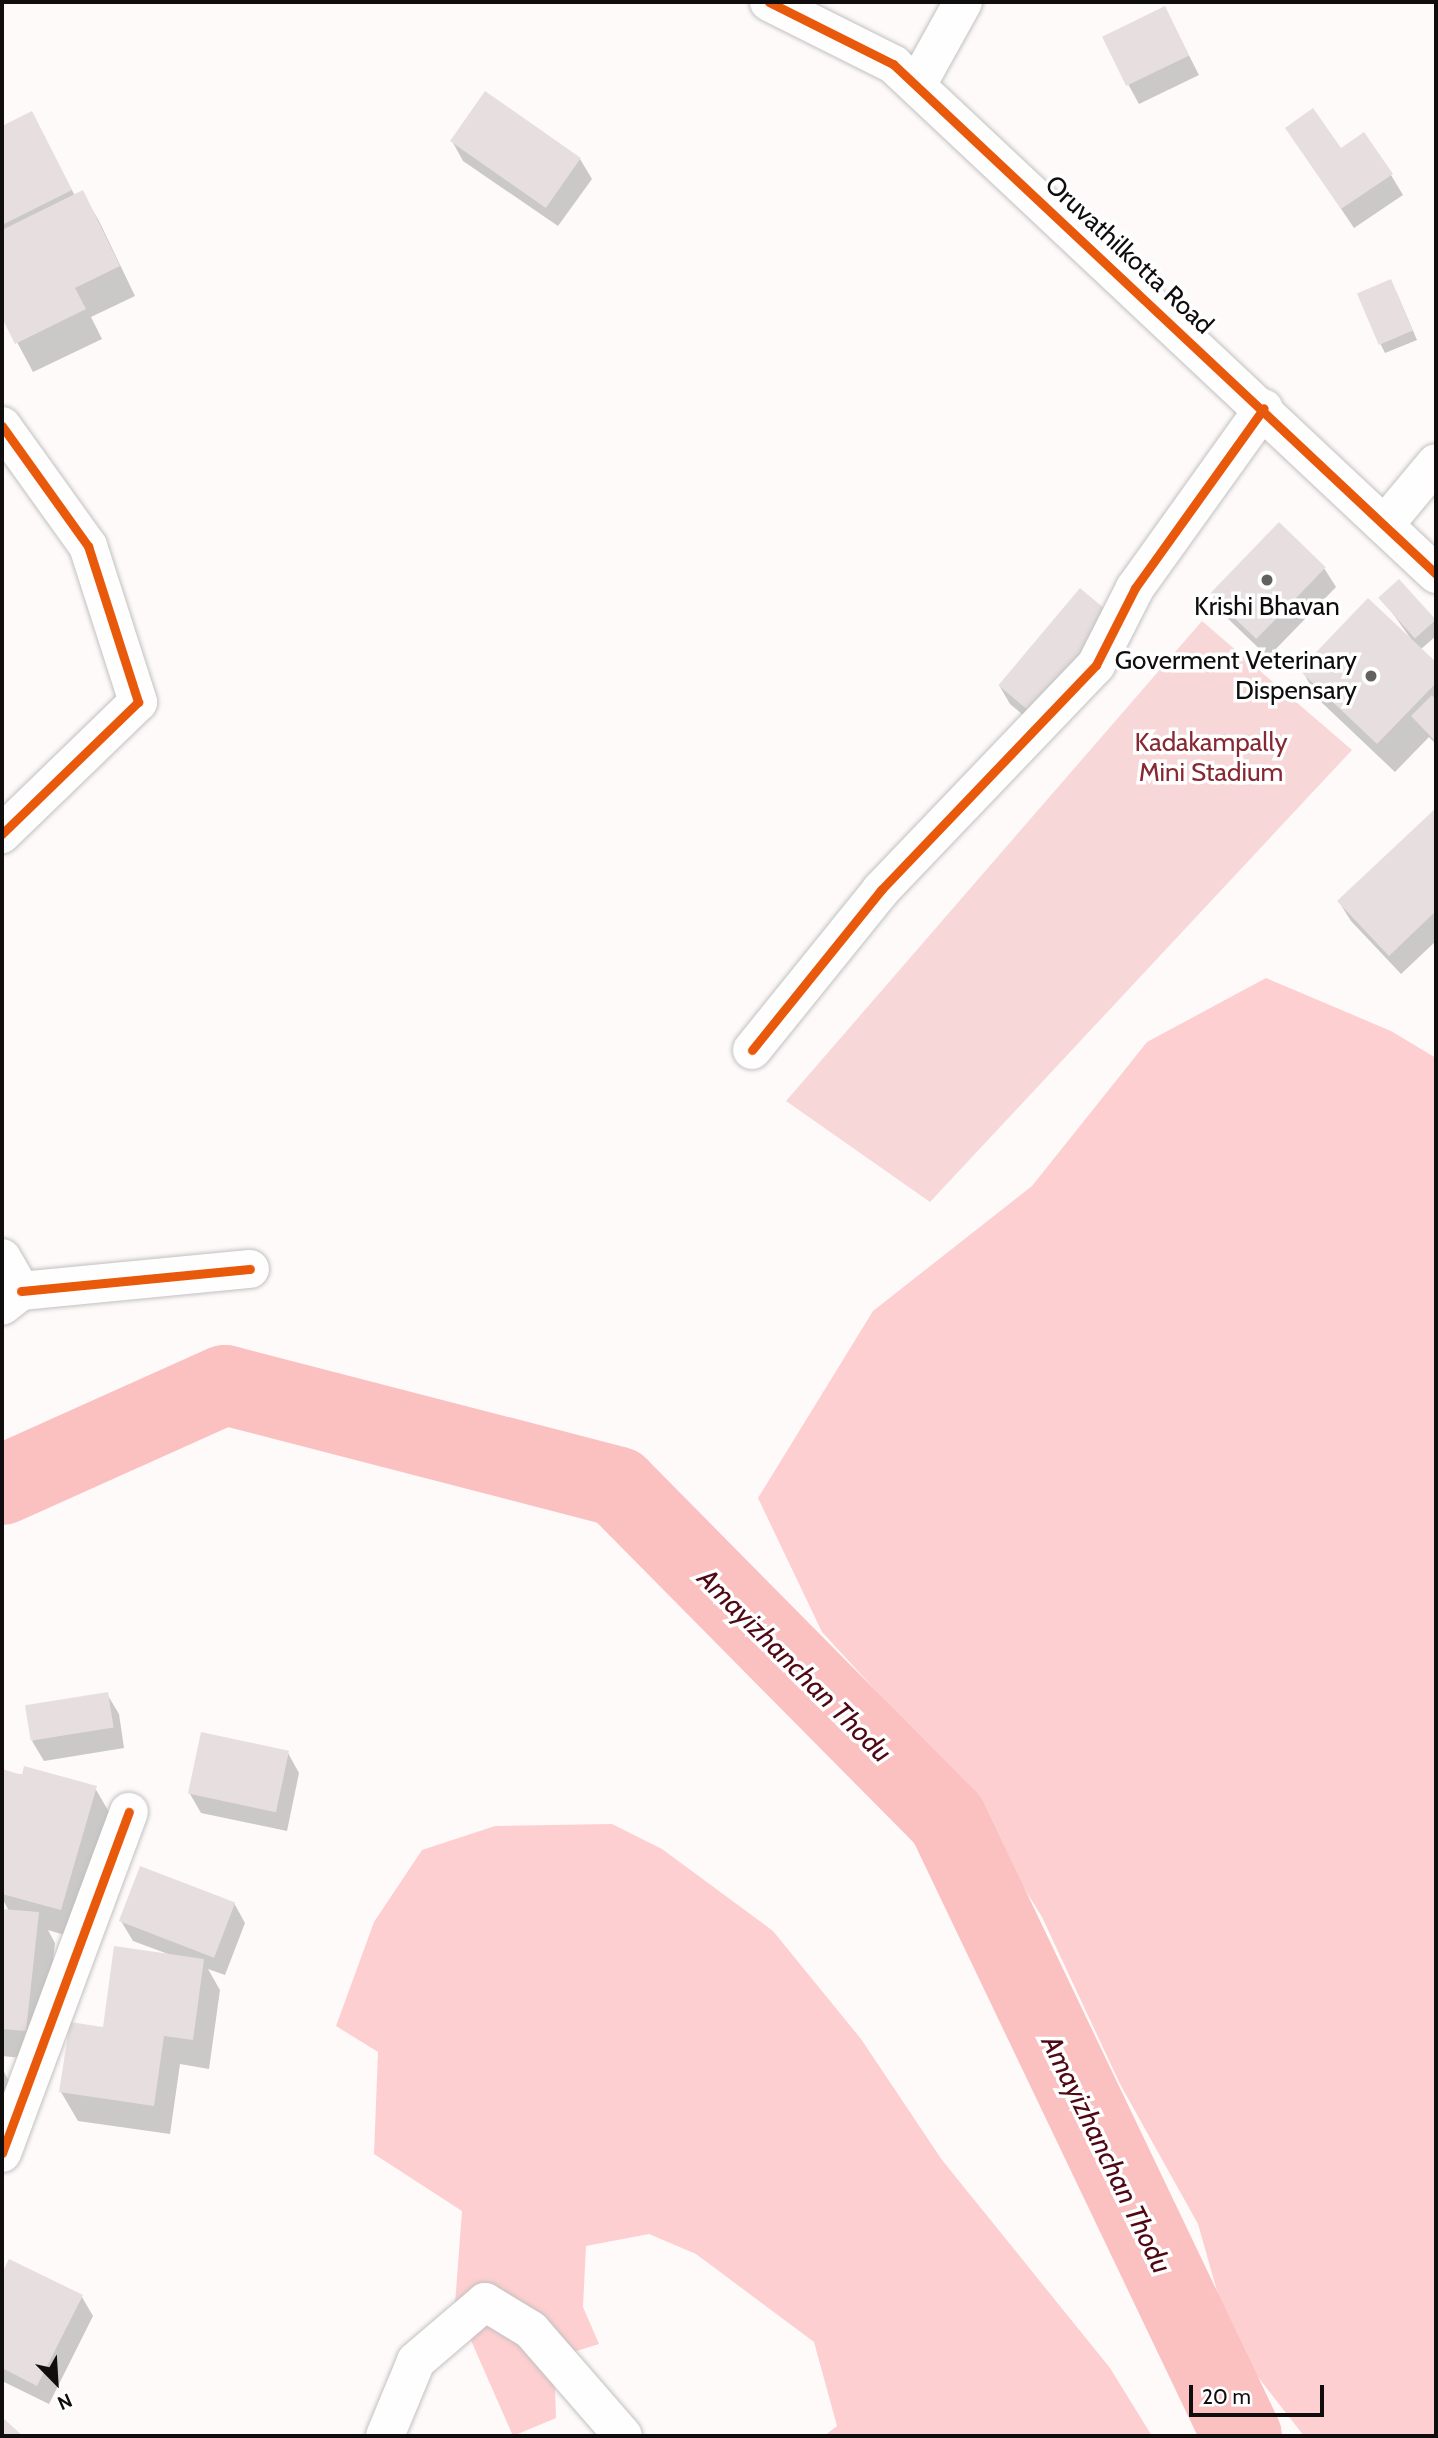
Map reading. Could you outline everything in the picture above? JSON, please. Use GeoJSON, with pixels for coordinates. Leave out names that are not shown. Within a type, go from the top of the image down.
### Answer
{"type":"FeatureCollection","features":[{"type":"Feature","properties":{"kind":"street","name":"Oruvathilkotta Road"},"geometry":{"type":"LineString","coordinates":[[768,2],[893,64],[1264,408],[1436,574]]}},
{"type":"Feature","properties":{"kind":"street"},"geometry":{"type":"LineString","coordinates":[[917,85],[963,2]]}},
{"type":"Feature","properties":{"kind":"street"},"geometry":{"type":"LineString","coordinates":[[752,1050],[881,890],[1096,665],[1135,588],[1264,408]]}},
{"type":"Feature","properties":{"kind":"street"},"geometry":{"type":"LineString","coordinates":[[2,426],[88,546],[138,702],[2,834]]}},
{"type":"Feature","properties":{"kind":"street"},"geometry":{"type":"LineString","coordinates":[[1386,523],[1436,463]]}},
{"type":"Feature","properties":{"kind":"street"},"geometry":{"type":"LineString","coordinates":[[2,1258],[11,1299],[250,1269]]}},
{"type":"Feature","properties":{"kind":"street"},"geometry":{"type":"LineString","coordinates":[[2,2153],[129,1812]]}},
{"type":"Feature","properties":{"kind":"street"},"geometry":{"type":"LineString","coordinates":[[385,2436],[416,2361],[485,2302],[531,2330],[623,2436]]}},
{"type":"Feature","properties":{"kind":"green space","name":"Kadakampally Mini Stadium"},"geometry":{"type":"Polygon","coordinates":[[[1202,621],[1352,750],[930,1202],[786,1101],[1202,621]]]}},
{"type":"Feature","properties":{"kind":"shaded area"},"geometry":{"type":"Polygon","coordinates":[[[1266,978],[1391,1031],[1436,1058],[1436,2436],[1304,2436],[1232,2344],[1198,2224],[1120,2084],[1042,1917],[956,1778],[822,1632],[758,1498],[873,1311],[1032,1186],[1147,1042],[1266,978]]]}},
{"type":"Feature","properties":{"kind":"shaded area"},"geometry":{"type":"Polygon","coordinates":[[[612,1824],[662,1849],[773,1931],[861,2039],[942,2160],[1110,2368],[1152,2436],[824,2436],[837,2426],[814,2342],[696,2254],[649,2234],[586,2246],[583,2307],[599,2344],[554,2358],[556,2418],[513,2436],[455,2304],[462,2211],[374,2154],[378,2052],[336,2026],[374,1922],[422,1850],[495,1826],[612,1824]]]}},
{"type":"Feature","properties":{"kind":"building"},"geometry":{"type":"Polygon","coordinates":[[[1165,6],[1189,55],[1126,86],[1102,37],[1165,6]]]}},
{"type":"Feature","properties":{"kind":"building"},"geometry":{"type":"Polygon","coordinates":[[[485,91],[581,158],[546,208],[450,141],[485,91]]]}},
{"type":"Feature","properties":{"kind":"building"},"geometry":{"type":"Polygon","coordinates":[[[1313,108],[1341,148],[1364,132],[1393,174],[1341,209],[1285,128],[1313,108]]]}},
{"type":"Feature","properties":{"kind":"building"},"geometry":{"type":"Polygon","coordinates":[[[32,111],[72,190],[2,225],[2,126],[32,111]]]}},
{"type":"Feature","properties":{"kind":"building"},"geometry":{"type":"Polygon","coordinates":[[[83,190],[120,266],[75,288],[86,309],[15,344],[2,318],[2,230],[83,190]]]}},
{"type":"Feature","properties":{"kind":"building"},"geometry":{"type":"Polygon","coordinates":[[[1391,279],[1413,331],[1379,345],[1357,293],[1391,279]]]}},
{"type":"Feature","properties":{"kind":"building","name":"Krishi Bhavan"},"geometry":{"type":"Polygon","coordinates":[[[1279,522],[1326,567],[1256,639],[1210,594],[1279,522]]]}},
{"type":"Feature","properties":{"kind":"building"},"geometry":{"type":"Polygon","coordinates":[[[1399,579],[1436,620],[1415,639],[1378,598],[1399,579]]]}},
{"type":"Feature","properties":{"kind":"building"},"geometry":{"type":"Polygon","coordinates":[[[1080,588],[1114,617],[1033,714],[998,685],[1080,588]]]}},
{"type":"Feature","properties":{"kind":"building","name":"Goverment Veterinary Dispensary"},"geometry":{"type":"Polygon","coordinates":[[[1368,598],[1436,662],[1436,683],[1377,744],[1299,670],[1368,598]]]}},
{"type":"Feature","properties":{"kind":"building"},"geometry":{"type":"Polygon","coordinates":[[[1432,695],[1436,700],[1436,742],[1411,716],[1432,695]]]}},
{"type":"Feature","properties":{"kind":"building"},"geometry":{"type":"Polygon","coordinates":[[[1436,808],[1436,911],[1389,956],[1337,901],[1436,808]]]}},
{"type":"Feature","properties":{"kind":"building"},"geometry":{"type":"Polygon","coordinates":[[[108,1692],[114,1728],[31,1741],[25,1705],[108,1692]]]}},
{"type":"Feature","properties":{"kind":"building"},"geometry":{"type":"Polygon","coordinates":[[[201,1732],[289,1751],[276,1812],[188,1794],[201,1732]]]}},
{"type":"Feature","properties":{"kind":"building"},"geometry":{"type":"Polygon","coordinates":[[[24,1766],[97,1786],[61,1910],[2,1894],[2,1769],[22,1775],[24,1766]]]}},
{"type":"Feature","properties":{"kind":"building"},"geometry":{"type":"Polygon","coordinates":[[[140,1866],[235,1903],[214,1958],[119,1921],[140,1866]]]}},
{"type":"Feature","properties":{"kind":"building"},"geometry":{"type":"Polygon","coordinates":[[[2,1909],[39,1912],[26,2031],[2,2029],[2,1909]]]}},
{"type":"Feature","properties":{"kind":"building"},"geometry":{"type":"Polygon","coordinates":[[[114,1946],[204,1959],[193,2040],[164,2036],[154,2106],[59,2092],[70,2022],[103,2027],[114,1946]]]}},
{"type":"Feature","properties":{"kind":"building"},"geometry":{"type":"Polygon","coordinates":[[[9,2259],[83,2295],[37,2386],[2,2368],[2,2273],[9,2259]]]}},
{"type":"Feature","properties":{"kind":"building"},"geometry":{"type":"Polygon","coordinates":[[[2,2417],[23,2436],[2,2436],[2,2417]]]}},
{"type":"Feature","properties":{"kind":"waterway","name":"Amayizhanchan Thodu"},"geometry":{"type":"LineString","coordinates":[[2,1485],[225,1385],[618,1487],[947,1819],[1242,2436]]}},
{"type":"Feature","properties":{"kind":"cycle path"},"geometry":{"type":"LineString","coordinates":[[769,2],[893,64],[1436,574]]}},
{"type":"Feature","properties":{"kind":"cycle path"},"geometry":{"type":"LineString","coordinates":[[752,1050],[881,890],[1096,665],[1135,588],[1264,408]]}},
{"type":"Feature","properties":{"kind":"cycle path"},"geometry":{"type":"LineString","coordinates":[[2,426],[88,546],[138,702],[2,834]]}},
{"type":"Feature","properties":{"kind":"cycle path"},"geometry":{"type":"LineString","coordinates":[[21,1291],[250,1269]]}},
{"type":"Feature","properties":{"kind":"cycle path"},"geometry":{"type":"LineString","coordinates":[[2,2153],[129,1812]]}},
{"type":"Feature","properties":{"kind":"place","name":"Krishi Bhavan"},"geometry":{"type":"Point","coordinates":[1267,580]}},
{"type":"Feature","properties":{"kind":"place","name":"Goverment Veterinary Dispensary"},"geometry":{"type":"Point","coordinates":[1371,676]}}]}
